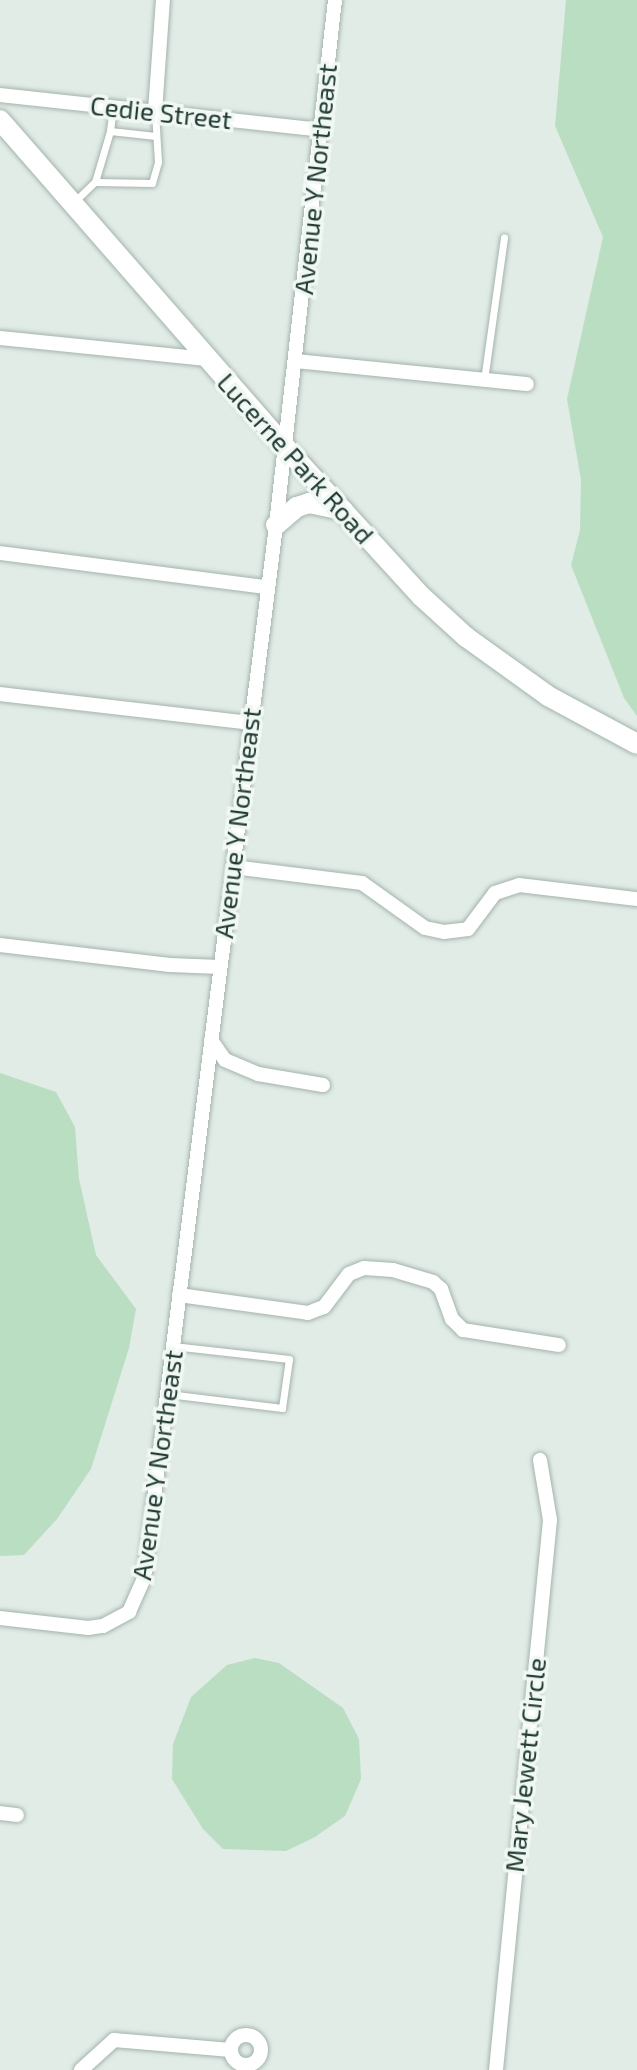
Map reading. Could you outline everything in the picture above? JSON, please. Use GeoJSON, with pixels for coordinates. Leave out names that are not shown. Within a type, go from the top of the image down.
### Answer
{"type":"FeatureCollection","features":[{"type":"Feature","properties":{"kind":"main road","name":"Lucerne Park Road"},"geometry":{"type":"LineString","coordinates":[[0,120],[207,359],[421,596],[466,637],[548,696],[637,744]]}},
{"type":"Feature","properties":{"kind":"main road"},"geometry":{"type":"LineString","coordinates":[[276,525],[297,507],[309,503],[343,510]]}},
{"type":"Feature","properties":{"kind":"street"},"geometry":{"type":"LineString","coordinates":[[155,111],[163,0]]}},
{"type":"Feature","properties":{"kind":"street","name":"Avenue Y Northeast"},"geometry":{"type":"LineString","coordinates":[[0,1618],[88,1628],[103,1626],[129,1612],[142,1590],[276,525],[335,0]]}},
{"type":"Feature","properties":{"kind":"street","name":"Cedie Street"},"geometry":{"type":"LineString","coordinates":[[0,95],[321,130]]}},
{"type":"Feature","properties":{"kind":"street"},"geometry":{"type":"LineString","coordinates":[[0,338],[207,359]]}},
{"type":"Feature","properties":{"kind":"street"},"geometry":{"type":"LineString","coordinates":[[295,361],[527,384]]}},
{"type":"Feature","properties":{"kind":"street"},"geometry":{"type":"LineString","coordinates":[[0,553],[267,587]]}},
{"type":"Feature","properties":{"kind":"street"},"geometry":{"type":"LineString","coordinates":[[0,694],[249,723]]}},
{"type":"Feature","properties":{"kind":"street"},"geometry":{"type":"LineString","coordinates":[[233,867],[362,883],[425,928],[444,932],[468,929],[495,893],[519,885],[637,899]]}},
{"type":"Feature","properties":{"kind":"street"},"geometry":{"type":"LineString","coordinates":[[0,945],[170,965],[220,967]]}},
{"type":"Feature","properties":{"kind":"street"},"geometry":{"type":"LineString","coordinates":[[211,1040],[225,1060],[258,1074],[323,1085]]}},
{"type":"Feature","properties":{"kind":"street"},"geometry":{"type":"LineString","coordinates":[[179,1295],[308,1313],[332,1299],[349,1274],[364,1268],[393,1270],[433,1282],[441,1289],[452,1319],[463,1330],[559,1345]]}},
{"type":"Feature","properties":{"kind":"street","name":"Mary Jewett Circle"},"geometry":{"type":"LineString","coordinates":[[496,2070],[550,1520],[540,1460]]}},
{"type":"Feature","properties":{"kind":"street"},"geometry":{"type":"LineString","coordinates":[[0,1813],[17,1815]]}},
{"type":"Feature","properties":{"kind":"street"},"geometry":{"type":"LineString","coordinates":[[81,2070],[111,2041],[126,2039],[231,2050]]}},
{"type":"Feature","properties":{"kind":"lane"},"geometry":{"type":"LineString","coordinates":[[72,204],[95,182],[110,131],[113,107]]}},
{"type":"Feature","properties":{"kind":"lane"},"geometry":{"type":"LineString","coordinates":[[95,182],[152,183],[158,162],[155,111]]}},
{"type":"Feature","properties":{"kind":"lane"},"geometry":{"type":"LineString","coordinates":[[110,131],[156,136]]}},
{"type":"Feature","properties":{"kind":"lane"},"geometry":{"type":"LineString","coordinates":[[484,380],[504,237]]}},
{"type":"Feature","properties":{"kind":"lane"},"geometry":{"type":"LineString","coordinates":[[168,1394],[282,1408],[289,1359],[173,1346]]}},
{"type":"Feature","properties":{"kind":"green space"},"geometry":{"type":"Polygon","coordinates":[[[566,0],[637,0],[637,716],[624,698],[571,565],[580,530],[581,480],[567,399],[603,237],[555,126],[566,0]]]}},
{"type":"Feature","properties":{"kind":"green space"},"geometry":{"type":"Polygon","coordinates":[[[0,1073],[56,1092],[75,1127],[79,1179],[96,1255],[136,1309],[129,1348],[91,1469],[57,1519],[24,1555],[0,1556],[0,1073]]]}},
{"type":"Feature","properties":{"kind":"green space"},"geometry":{"type":"Polygon","coordinates":[[[255,1658],[279,1663],[343,1708],[359,1739],[361,1779],[345,1816],[315,1837],[286,1851],[223,1849],[203,1829],[172,1779],[173,1744],[191,1697],[227,1665],[255,1658]]]}}]}
